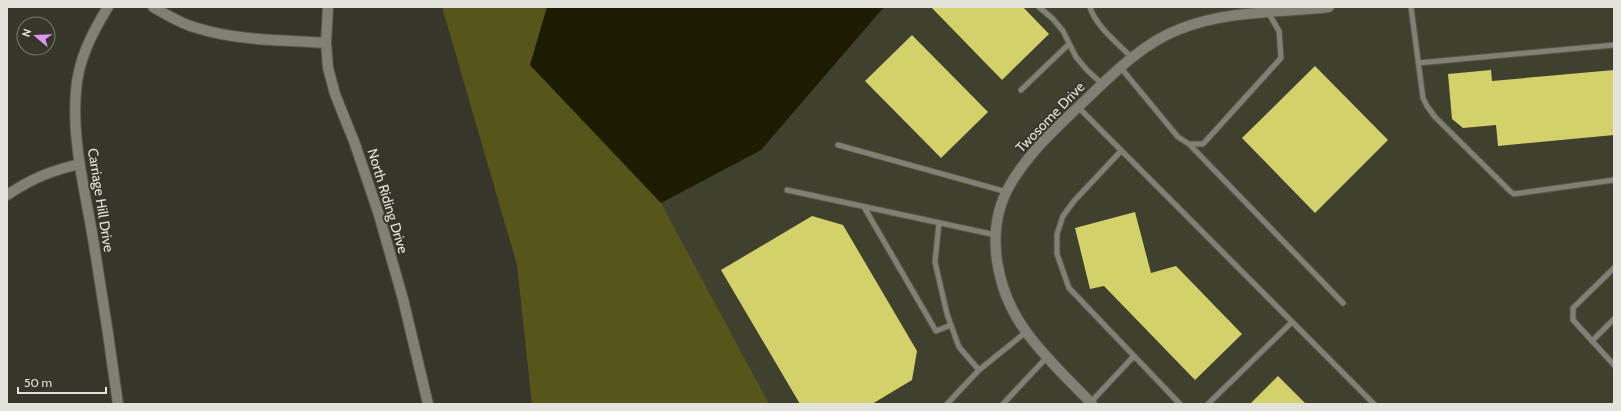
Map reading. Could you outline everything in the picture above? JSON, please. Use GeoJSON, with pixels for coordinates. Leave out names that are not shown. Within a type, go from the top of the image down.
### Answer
{"type":"FeatureCollection","features":[{"type":"Feature","properties":{"kind":"street","name":"Carriage Hill Drive"},"geometry":{"type":"LineString","coordinates":[[108,7],[96,27],[81,63],[76,90],[75,119],[80,164],[107,323],[118,404]]}},
{"type":"Feature","properties":{"kind":"street"},"geometry":{"type":"LineString","coordinates":[[153,7],[172,18],[197,28],[239,37],[326,43]]}},
{"type":"Feature","properties":{"kind":"street","name":"North Riding Drive"},"geometry":{"type":"LineString","coordinates":[[328,7],[326,43],[328,68],[335,94],[355,144],[379,215],[403,299],[428,404]]}},
{"type":"Feature","properties":{"kind":"street","name":"Twosome Drive"},"geometry":{"type":"LineString","coordinates":[[1091,403],[1047,357],[1026,332],[1004,291],[998,269],[996,235],[1001,207],[1007,192],[1021,168],[1034,150],[1102,84],[1132,58],[1159,39],[1180,29],[1203,21],[1228,16],[1325,7]]}},
{"type":"Feature","properties":{"kind":"street"},"geometry":{"type":"LineString","coordinates":[[7,195],[27,182],[55,170],[80,164]]}},
{"type":"Feature","properties":{"kind":"lane"},"geometry":{"type":"LineString","coordinates":[[1040,7],[1053,19],[1083,66],[1102,84]]}},
{"type":"Feature","properties":{"kind":"lane"},"geometry":{"type":"LineString","coordinates":[[1090,7],[1092,14],[1132,58]]}},
{"type":"Feature","properties":{"kind":"lane"},"geometry":{"type":"LineString","coordinates":[[1411,7],[1423,98],[1427,106],[1435,117],[1514,194],[1614,180]]}},
{"type":"Feature","properties":{"kind":"lane"},"geometry":{"type":"LineString","coordinates":[[1189,144],[1203,144],[1281,58],[1279,31],[1268,12]]}},
{"type":"Feature","properties":{"kind":"lane"},"geometry":{"type":"LineString","coordinates":[[1021,90],[1069,44]]}},
{"type":"Feature","properties":{"kind":"lane"},"geometry":{"type":"LineString","coordinates":[[1418,63],[1614,45]]}},
{"type":"Feature","properties":{"kind":"lane"},"geometry":{"type":"LineString","coordinates":[[1121,68],[1178,138],[1189,144],[1343,303]]}},
{"type":"Feature","properties":{"kind":"lane"},"geometry":{"type":"LineString","coordinates":[[1078,107],[1374,404]]}},
{"type":"Feature","properties":{"kind":"lane"},"geometry":{"type":"LineString","coordinates":[[838,145],[1007,192]]}},
{"type":"Feature","properties":{"kind":"lane"},"geometry":{"type":"LineString","coordinates":[[1121,151],[1074,201],[1064,216],[1057,234],[1057,254],[1069,288],[1180,404]]}},
{"type":"Feature","properties":{"kind":"lane"},"geometry":{"type":"LineString","coordinates":[[787,190],[996,235]]}},
{"type":"Feature","properties":{"kind":"lane"},"geometry":{"type":"LineString","coordinates":[[864,207],[936,331],[951,325]]}},
{"type":"Feature","properties":{"kind":"lane"},"geometry":{"type":"LineString","coordinates":[[939,223],[934,262],[947,314],[959,347],[979,370]]}},
{"type":"Feature","properties":{"kind":"lane"},"geometry":{"type":"LineString","coordinates":[[1614,268],[1573,308],[1573,320],[1614,365]]}},
{"type":"Feature","properties":{"kind":"lane"},"geometry":{"type":"LineString","coordinates":[[1592,341],[1614,319]]}},
{"type":"Feature","properties":{"kind":"lane"},"geometry":{"type":"LineString","coordinates":[[1208,404],[1292,322]]}},
{"type":"Feature","properties":{"kind":"lane"},"geometry":{"type":"LineString","coordinates":[[947,404],[979,370],[1026,332]]}},
{"type":"Feature","properties":{"kind":"lane"},"geometry":{"type":"LineString","coordinates":[[1091,403],[1134,356]]}},
{"type":"Feature","properties":{"kind":"lane"},"geometry":{"type":"LineString","coordinates":[[1003,404],[1047,357]]}},
{"type":"Feature","properties":{"kind":"shaded area"},"geometry":{"type":"Polygon","coordinates":[[[442,7],[547,7],[530,65],[661,203],[769,404],[532,404],[517,265],[442,7]]]}},
{"type":"Feature","properties":{"kind":"shaded area"},"geometry":{"type":"Polygon","coordinates":[[[505,7],[1614,7],[1614,404],[686,404],[558,183],[505,7]]]}},
{"type":"Feature","properties":{"kind":"shaded area"},"geometry":{"type":"Polygon","coordinates":[[[547,7],[884,7],[761,150],[661,203],[530,65],[547,7]]]}},
{"type":"Feature","properties":{"kind":"building"},"geometry":{"type":"Polygon","coordinates":[[[931,7],[1023,7],[1049,34],[1002,80],[931,7]]]}},
{"type":"Feature","properties":{"kind":"building"},"geometry":{"type":"Polygon","coordinates":[[[912,35],[988,112],[941,158],[865,81],[912,35]]]}},
{"type":"Feature","properties":{"kind":"building"},"geometry":{"type":"Polygon","coordinates":[[[1315,66],[1388,140],[1315,213],[1242,138],[1315,66]]]}},
{"type":"Feature","properties":{"kind":"building"},"geometry":{"type":"Polygon","coordinates":[[[1491,70],[1492,81],[1614,70],[1614,135],[1498,146],[1496,125],[1463,128],[1452,119],[1448,74],[1491,70]]]}},
{"type":"Feature","properties":{"kind":"building"},"geometry":{"type":"Polygon","coordinates":[[[1135,212],[1151,273],[1176,266],[1242,334],[1195,380],[1104,286],[1090,289],[1075,228],[1135,212]]]}},
{"type":"Feature","properties":{"kind":"building"},"geometry":{"type":"Polygon","coordinates":[[[812,216],[843,225],[917,351],[912,380],[872,404],[800,404],[721,270],[812,216]]]}},
{"type":"Feature","properties":{"kind":"building"},"geometry":{"type":"Polygon","coordinates":[[[1278,376],[1306,404],[1250,404],[1278,376]]]}}]}
